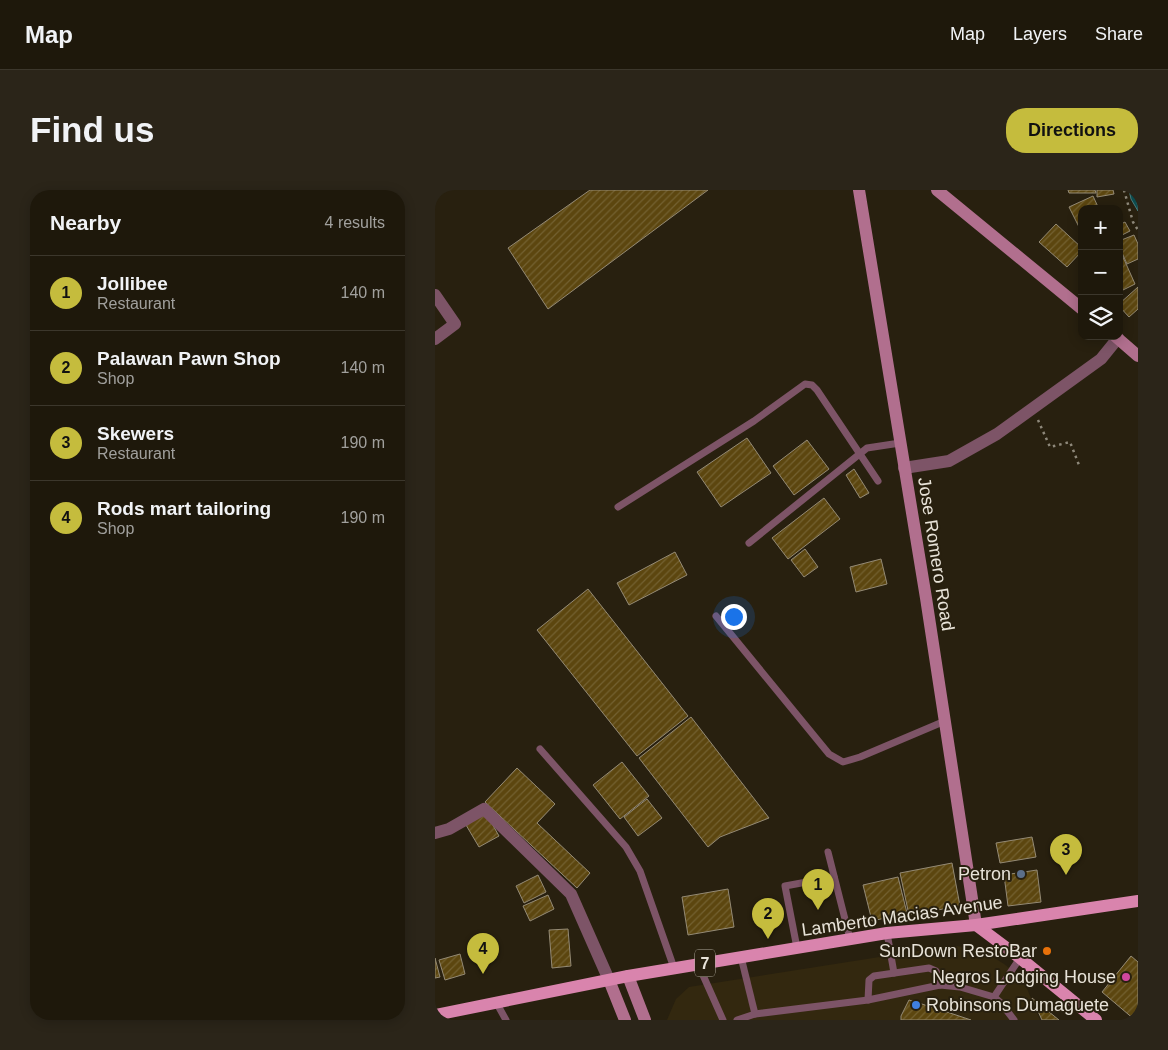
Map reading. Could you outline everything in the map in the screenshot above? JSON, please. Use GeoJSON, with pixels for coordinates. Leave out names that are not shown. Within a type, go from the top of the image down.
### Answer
{"type":"FeatureCollection","features":[{"type":"Feature","properties":{"kind":"main road","name":"Jose Romero Road"},"geometry":{"type":"LineString","coordinates":[[859,190],[977,924]]}},
{"type":"Feature","properties":{"kind":"main road"},"geometry":{"type":"LineString","coordinates":[[937,190],[1078,306]]}},
{"type":"Feature","properties":{"kind":"main road"},"geometry":{"type":"LineString","coordinates":[[1120,340],[1138,356]]}},
{"type":"Feature","properties":{"kind":"main road","name":"Lamberto Macias Avenue"},"geometry":{"type":"LineString","coordinates":[[435,1015],[628,976],[887,933],[977,924],[1138,901]]}},
{"type":"Feature","properties":{"kind":"main road"},"geometry":{"type":"LineString","coordinates":[[977,924],[1095,1020]]}},
{"type":"Feature","properties":{"kind":"main road"},"geometry":{"type":"LineString","coordinates":[[628,976],[645,1020]]}},
{"type":"Feature","properties":{"kind":"main road"},"geometry":{"type":"LineString","coordinates":[[609,980],[622,1020]]}},
{"type":"Feature","properties":{"kind":"street"},"geometry":{"type":"LineString","coordinates":[[435,295],[455,324],[435,338]]}},
{"type":"Feature","properties":{"kind":"street"},"geometry":{"type":"LineString","coordinates":[[904,468],[949,461],[997,434],[1101,359],[1115,340]]}},
{"type":"Feature","properties":{"kind":"street"},"geometry":{"type":"LineString","coordinates":[[435,833],[449,829],[484,808],[571,894],[609,980]]}},
{"type":"Feature","properties":{"kind":"lane"},"geometry":{"type":"LineString","coordinates":[[618,507],[755,421],[805,384],[812,385],[817,390],[877,481]]}},
{"type":"Feature","properties":{"kind":"lane"},"geometry":{"type":"LineString","coordinates":[[749,543],[859,453],[867,448],[900,443]]}},
{"type":"Feature","properties":{"kind":"lane"},"geometry":{"type":"LineString","coordinates":[[716,616],[829,754],[843,762],[860,757],[945,721]]}},
{"type":"Feature","properties":{"kind":"lane"},"geometry":{"type":"LineString","coordinates":[[540,750],[626,847],[639,871],[674,968]]}},
{"type":"Feature","properties":{"kind":"lane"},"geometry":{"type":"LineString","coordinates":[[828,852],[850,939]]}},
{"type":"Feature","properties":{"kind":"lane"},"geometry":{"type":"LineString","coordinates":[[797,948],[785,886],[834,877]]}},
{"type":"Feature","properties":{"kind":"lane"},"geometry":{"type":"LineString","coordinates":[[887,933],[894,973]]}},
{"type":"Feature","properties":{"kind":"lane"},"geometry":{"type":"LineString","coordinates":[[741,957],[755,1014]]}},
{"type":"Feature","properties":{"kind":"lane"},"geometry":{"type":"LineString","coordinates":[[994,997],[1021,958]]}},
{"type":"Feature","properties":{"kind":"lane"},"geometry":{"type":"LineString","coordinates":[[698,964],[723,1020]]}},
{"type":"Feature","properties":{"kind":"lane"},"geometry":{"type":"LineString","coordinates":[[868,1000],[869,980],[875,976],[929,968],[935,971],[940,986]]}},
{"type":"Feature","properties":{"kind":"lane"},"geometry":{"type":"LineString","coordinates":[[737,1020],[755,1014],[868,1000],[940,986],[960,987],[994,997],[1001,1003],[1013,1020]]}},
{"type":"Feature","properties":{"kind":"lane"},"geometry":{"type":"LineString","coordinates":[[496,1002],[506,1020]]}},
{"type":"Feature","properties":{"kind":"path"},"geometry":{"type":"LineString","coordinates":[[1124,190],[1133,222],[1138,230]]}},
{"type":"Feature","properties":{"kind":"path"},"geometry":{"type":"LineString","coordinates":[[1033,407],[1050,447],[1070,442],[1079,465]]}},
{"type":"Feature","properties":{"kind":"shaded area"},"geometry":{"type":"Polygon","coordinates":[[[957,946],[988,954],[1023,979],[1040,1020],[667,1020],[676,999],[689,987],[957,946]]]}},
{"type":"Feature","properties":{"kind":"water"},"geometry":{"type":"Polygon","coordinates":[[[1129,190],[1138,190],[1138,211],[1131,199],[1129,190]]]}},
{"type":"Feature","properties":{"kind":"building"},"geometry":{"type":"Polygon","coordinates":[[[590,190],[708,190],[548,309],[508,248],[590,190]]]}},
{"type":"Feature","properties":{"kind":"building"},"geometry":{"type":"Polygon","coordinates":[[[1068,190],[1095,190],[1096,193],[1069,193],[1068,190]]]}},
{"type":"Feature","properties":{"kind":"building"},"geometry":{"type":"Polygon","coordinates":[[[1097,190],[1113,190],[1114,194],[1097,197],[1097,190]]]}},
{"type":"Feature","properties":{"kind":"building"},"geometry":{"type":"Polygon","coordinates":[[[1093,196],[1097,205],[1078,205],[1078,225],[1069,207],[1093,196]]]}},
{"type":"Feature","properties":{"kind":"building"},"geometry":{"type":"Polygon","coordinates":[[[1125,222],[1130,231],[1123,234],[1123,223],[1125,222]]]}},
{"type":"Feature","properties":{"kind":"building"},"geometry":{"type":"Polygon","coordinates":[[[1056,224],[1078,244],[1078,255],[1067,267],[1039,242],[1056,224]]]}},
{"type":"Feature","properties":{"kind":"building"},"geometry":{"type":"Polygon","coordinates":[[[1134,235],[1138,244],[1138,259],[1127,264],[1123,255],[1123,239],[1134,235]]]}},
{"type":"Feature","properties":{"kind":"building"},"geometry":{"type":"Polygon","coordinates":[[[1123,257],[1135,284],[1123,290],[1123,257]]]}},
{"type":"Feature","properties":{"kind":"building"},"geometry":{"type":"Polygon","coordinates":[[[1138,287],[1138,309],[1129,317],[1123,310],[1123,300],[1138,287]]]}},
{"type":"Feature","properties":{"kind":"building"},"geometry":{"type":"Polygon","coordinates":[[[747,438],[771,473],[721,507],[697,472],[747,438]]]}},
{"type":"Feature","properties":{"kind":"building"},"geometry":{"type":"Polygon","coordinates":[[[807,440],[829,469],[794,495],[773,466],[807,440]]]}},
{"type":"Feature","properties":{"kind":"building"},"geometry":{"type":"Polygon","coordinates":[[[854,469],[869,493],[860,498],[846,475],[854,469]]]}},
{"type":"Feature","properties":{"kind":"building"},"geometry":{"type":"Polygon","coordinates":[[[824,498],[840,519],[788,559],[772,538],[824,498]]]}},
{"type":"Feature","properties":{"kind":"building"},"geometry":{"type":"Polygon","coordinates":[[[805,549],[818,567],[804,577],[791,560],[805,549]]]}},
{"type":"Feature","properties":{"kind":"building"},"geometry":{"type":"Polygon","coordinates":[[[675,552],[687,575],[629,605],[617,583],[675,552]]]}},
{"type":"Feature","properties":{"kind":"building"},"geometry":{"type":"Polygon","coordinates":[[[881,559],[887,584],[856,592],[850,567],[881,559]]]}},
{"type":"Feature","properties":{"kind":"building"},"geometry":{"type":"Polygon","coordinates":[[[588,589],[688,716],[637,756],[537,630],[588,589]]]}},
{"type":"Feature","properties":{"kind":"building"},"geometry":{"type":"Polygon","coordinates":[[[691,717],[769,818],[720,837],[708,847],[639,758],[691,717]]]}},
{"type":"Feature","properties":{"kind":"building"},"geometry":{"type":"Polygon","coordinates":[[[622,762],[649,796],[620,819],[593,785],[622,762]]]}},
{"type":"Feature","properties":{"kind":"building"},"geometry":{"type":"Polygon","coordinates":[[[517,768],[555,804],[537,823],[590,873],[577,888],[485,802],[517,768]]]}},
{"type":"Feature","properties":{"kind":"building"},"geometry":{"type":"Polygon","coordinates":[[[647,799],[662,818],[638,836],[624,817],[647,799]]]}},
{"type":"Feature","properties":{"kind":"building"},"geometry":{"type":"Polygon","coordinates":[[[486,813],[499,836],[479,847],[466,825],[486,813]]]}},
{"type":"Feature","properties":{"kind":"building"},"geometry":{"type":"Polygon","coordinates":[[[1032,837],[1036,857],[1000,863],[996,843],[1032,837]]]}},
{"type":"Feature","properties":{"kind":"building"},"geometry":{"type":"Polygon","coordinates":[[[952,863],[960,906],[909,915],[900,873],[952,863]]]}},
{"type":"Feature","properties":{"kind":"building"},"geometry":{"type":"Polygon","coordinates":[[[1037,870],[1041,902],[1008,906],[1004,875],[1037,870]]]}},
{"type":"Feature","properties":{"kind":"building"},"geometry":{"type":"Polygon","coordinates":[[[538,875],[546,892],[524,903],[516,886],[538,875]]]}},
{"type":"Feature","properties":{"kind":"building"},"geometry":{"type":"Polygon","coordinates":[[[898,877],[907,913],[872,921],[863,885],[898,877]]]}},
{"type":"Feature","properties":{"kind":"building"},"geometry":{"type":"Polygon","coordinates":[[[728,889],[734,927],[688,935],[682,897],[728,889]]]}},
{"type":"Feature","properties":{"kind":"building"},"geometry":{"type":"Polygon","coordinates":[[[548,895],[554,909],[530,921],[523,906],[548,895]]]}},
{"type":"Feature","properties":{"kind":"building"},"geometry":{"type":"Polygon","coordinates":[[[568,929],[571,966],[552,968],[549,930],[568,929]]]}},
{"type":"Feature","properties":{"kind":"building"},"geometry":{"type":"Polygon","coordinates":[[[460,954],[465,974],[445,980],[439,960],[460,954]]]}},
{"type":"Feature","properties":{"kind":"building","name":"Negros Lodging House"},"geometry":{"type":"Polygon","coordinates":[[[1131,956],[1138,962],[1138,1020],[1135,1020],[1102,992],[1131,956]]]}},
{"type":"Feature","properties":{"kind":"building"},"geometry":{"type":"Polygon","coordinates":[[[435,958],[440,977],[435,978],[435,958]]]}},
{"type":"Feature","properties":{"kind":"building"},"geometry":{"type":"Polygon","coordinates":[[[1032,998],[1059,1020],[1042,1020],[1032,998]]]}},
{"type":"Feature","properties":{"kind":"building","name":"Robinsons Dumaguete"},"geometry":{"type":"Polygon","coordinates":[[[909,1000],[971,1020],[901,1020],[909,1000]]]}},
{"type":"Feature","properties":{"kind":"place","name":"Petron"},"geometry":{"type":"Point","coordinates":[1021,874]}},
{"type":"Feature","properties":{"kind":"place","name":"Skewers"},"geometry":{"type":"Point","coordinates":[1066,875]}},
{"type":"Feature","properties":{"kind":"place","name":"Jollibee"},"geometry":{"type":"Point","coordinates":[818,910]}},
{"type":"Feature","properties":{"kind":"place","name":"Palawan Pawn Shop"},"geometry":{"type":"Point","coordinates":[768,939]}},
{"type":"Feature","properties":{"kind":"place","name":"SunDown RestoBar"},"geometry":{"type":"Point","coordinates":[1047,951]}},
{"type":"Feature","properties":{"kind":"place","name":"Rods mart tailoring"},"geometry":{"type":"Point","coordinates":[483,974]}},
{"type":"Feature","properties":{"kind":"place","name":"Negros Lodging House"},"geometry":{"type":"Point","coordinates":[1126,977]}},
{"type":"Feature","properties":{"kind":"place","name":"Robinsons Dumaguete"},"geometry":{"type":"Point","coordinates":[916,1005]}}]}
